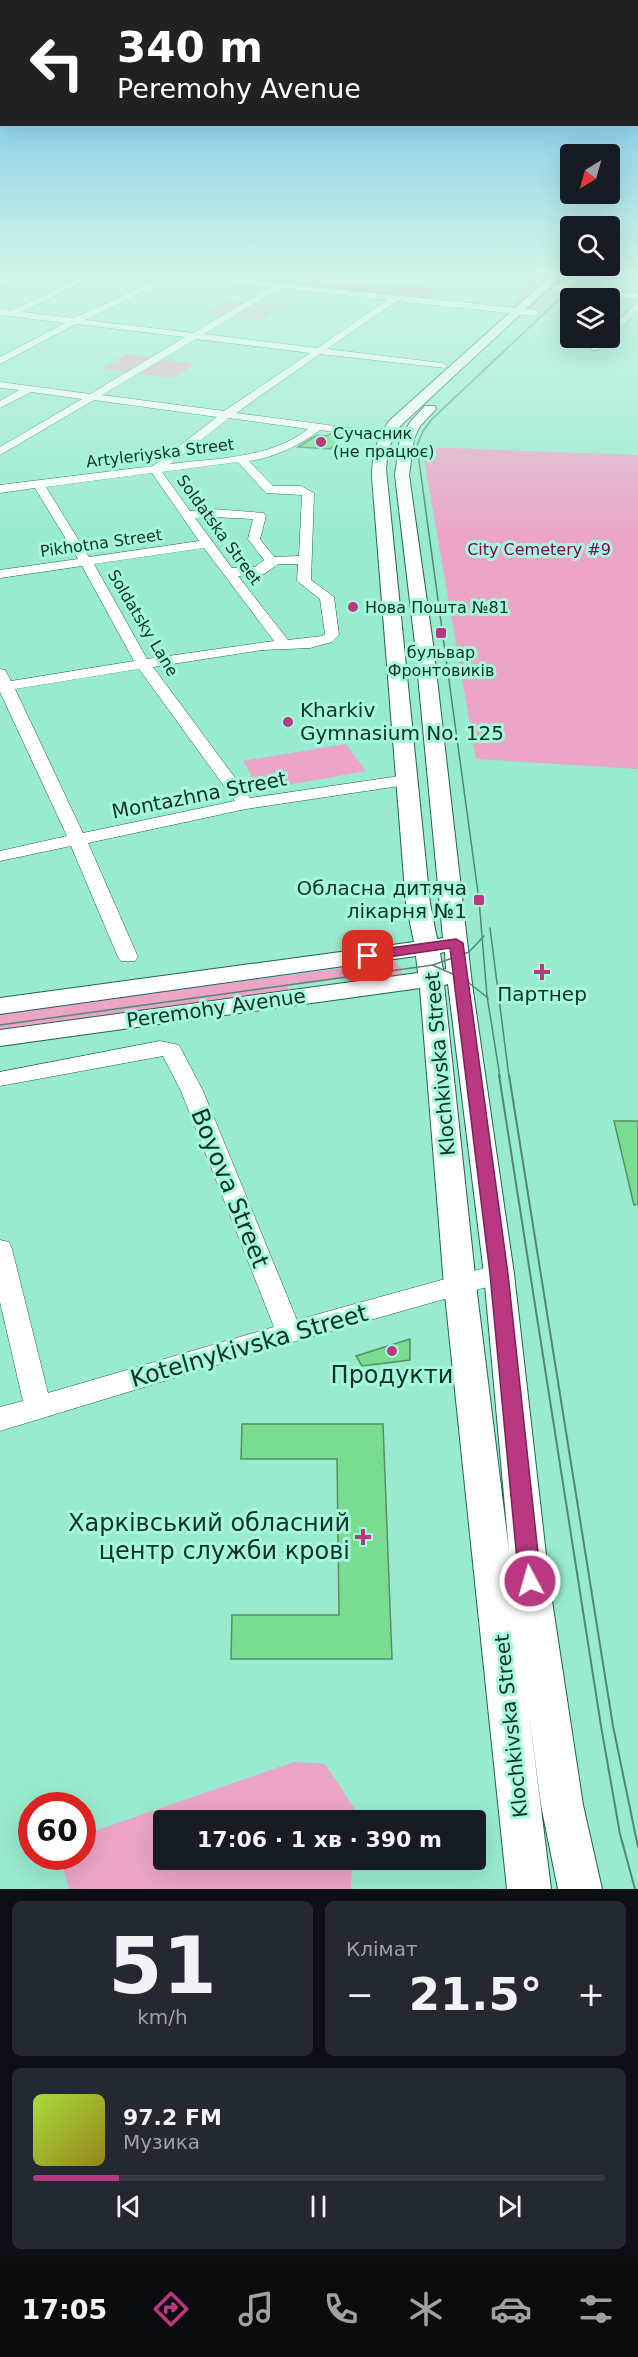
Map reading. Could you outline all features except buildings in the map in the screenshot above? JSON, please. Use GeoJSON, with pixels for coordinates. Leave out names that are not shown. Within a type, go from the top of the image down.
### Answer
{"type":"FeatureCollection","features":[{"type":"Feature","properties":{"kind":"main road","name":"Klochkivska Street"},"geometry":{"type":"LineString","coordinates":[[465,360],[399,420],[386,435],[379,455],[379,477],[418,903],[432,978],[460,1285],[529,1889]]}},
{"type":"Feature","properties":{"kind":"main road"},"geometry":{"type":"LineString","coordinates":[[407,436],[420,418],[444,397]]}},
{"type":"Feature","properties":{"kind":"main road","name":"Klochkivska Street"},"geometry":{"type":"LineString","coordinates":[[407,436],[403,448],[402,475],[424,644],[460,976],[499,1274],[530,1581],[562,1805],[580,1889]]}},
{"type":"Feature","properties":{"kind":"main road","name":"Peremohy Avenue"},"geometry":{"type":"LineString","coordinates":[[0,1006],[456,943]]}},
{"type":"Feature","properties":{"kind":"main road","name":"Peremohy Avenue"},"geometry":{"type":"LineString","coordinates":[[0,1038],[460,976]]}},
{"type":"Feature","properties":{"kind":"street"},"geometry":{"type":"LineString","coordinates":[[0,452],[156,360]]}},
{"type":"Feature","properties":{"kind":"street","name":"Soldatska Street"},"geometry":{"type":"LineString","coordinates":[[283,643],[207,544],[155,470],[226,415],[304,360]]}},
{"type":"Feature","properties":{"kind":"street"},"geometry":{"type":"LineString","coordinates":[[393,360],[442,366]]}},
{"type":"Feature","properties":{"kind":"street"},"geometry":{"type":"LineString","coordinates":[[0,385],[317,427],[407,436]]}},
{"type":"Feature","properties":{"kind":"street"},"geometry":{"type":"LineString","coordinates":[[0,405],[29,389]]}},
{"type":"Feature","properties":{"kind":"street","name":"Artyleriyska Street"},"geometry":{"type":"LineString","coordinates":[[0,489],[269,455],[317,427]]}},
{"type":"Feature","properties":{"kind":"street"},"geometry":{"type":"LineString","coordinates":[[0,443],[13,444]]}},
{"type":"Feature","properties":{"kind":"street"},"geometry":{"type":"LineString","coordinates":[[128,957],[78,841],[2,682],[283,643],[320,642],[330,639],[332,635],[327,597],[304,581],[308,493],[301,490],[270,489],[241,459]]}},
{"type":"Feature","properties":{"kind":"street","name":"Soldatsky Lane"},"geometry":{"type":"LineString","coordinates":[[38,484],[87,562],[143,664],[246,804]]}},
{"type":"Feature","properties":{"kind":"street"},"geometry":{"type":"LineString","coordinates":[[187,515],[213,513],[260,516],[254,539],[270,560]]}},
{"type":"Feature","properties":{"kind":"street","name":"Pikhotna Street"},"geometry":{"type":"LineString","coordinates":[[0,574],[207,544]]}},
{"type":"Feature","properties":{"kind":"street"},"geometry":{"type":"LineString","coordinates":[[228,572],[259,571],[270,560],[305,560]]}},
{"type":"Feature","properties":{"kind":"street","name":"Montazhna Street"},"geometry":{"type":"LineString","coordinates":[[0,856],[246,804],[406,780]]}},
{"type":"Feature","properties":{"kind":"street","name":"Boyova Street"},"geometry":{"type":"LineString","coordinates":[[0,1079],[165,1048],[171,1050],[192,1091],[289,1333]]}},
{"type":"Feature","properties":{"kind":"street"},"geometry":{"type":"LineString","coordinates":[[0,1249],[38,1408]]}},
{"type":"Feature","properties":{"kind":"street","name":"Kotelnykivska Street"},"geometry":{"type":"LineString","coordinates":[[0,1419],[289,1333],[499,1274]]}},
{"type":"Feature","properties":{"kind":"green space"},"geometry":{"type":"Polygon","coordinates":[[[116,360],[168,360],[195,364],[173,378],[102,369],[116,360]]]}},
{"type":"Feature","properties":{"kind":"green space","name":"City Cemetery #9"},"geometry":{"type":"Polygon","coordinates":[[[422,447],[638,455],[638,769],[476,759],[422,447]]]}},
{"type":"Feature","properties":{"kind":"green space"},"geometry":{"type":"Polygon","coordinates":[[[346,744],[366,771],[260,790],[243,761],[346,744]]]}},
{"type":"Feature","properties":{"kind":"green space"},"geometry":{"type":"Polygon","coordinates":[[[395,962],[401,968],[402,974],[373,979],[371,975],[288,986],[289,991],[0,1032],[0,1013],[395,962]]]}},
{"type":"Feature","properties":{"kind":"green space"},"geometry":{"type":"Polygon","coordinates":[[[294,1762],[325,1764],[354,1808],[354,1810],[155,1810],[294,1762]]]}},
{"type":"Feature","properties":{"kind":"green space"},"geometry":{"type":"Polygon","coordinates":[[[153,1811],[153,1870],[352,1870],[351,1889],[69,1889],[64,1870],[96,1870],[96,1831],[153,1811]]]}},
{"type":"Feature","properties":{"kind":"tram line"},"geometry":{"type":"LineString","coordinates":[[482,938],[479,900],[417,446],[423,431],[432,419],[495,360]]}},
{"type":"Feature","properties":{"kind":"tram line"},"geometry":{"type":"LineString","coordinates":[[490,928],[509,1077]]}},
{"type":"Feature","properties":{"kind":"tram line"},"geometry":{"type":"LineString","coordinates":[[432,965],[469,952],[482,938]]}},
{"type":"Feature","properties":{"kind":"tram line"},"geometry":{"type":"LineString","coordinates":[[482,938],[487,997]]}},
{"type":"Feature","properties":{"kind":"tram line"},"geometry":{"type":"LineString","coordinates":[[0,1025],[432,965]]}},
{"type":"Feature","properties":{"kind":"tram line"},"geometry":{"type":"LineString","coordinates":[[432,965],[464,979],[487,997]]}},
{"type":"Feature","properties":{"kind":"tram line"},"geometry":{"type":"LineString","coordinates":[[487,997],[500,1077]]}},
{"type":"Feature","properties":{"kind":"tram line"},"geometry":{"type":"LineString","coordinates":[[499,1075],[601,1726],[620,1834],[635,1889]]}},
{"type":"Feature","properties":{"kind":"tram line"},"geometry":{"type":"LineString","coordinates":[[509,1075],[613,1726],[638,1847]]}},
{"type":"Feature","properties":{"kind":"place","name":"Сучасник (не працює)"},"geometry":{"type":"Point","coordinates":[321,442]}},
{"type":"Feature","properties":{"kind":"place","name":"Нова Пошта №81"},"geometry":{"type":"Point","coordinates":[353,607]}},
{"type":"Feature","properties":{"kind":"place","name":"бульвар Фронтовиків"},"geometry":{"type":"Point","coordinates":[441,633]}},
{"type":"Feature","properties":{"kind":"place","name":"Kharkiv Gymnasium No. 125"},"geometry":{"type":"Point","coordinates":[288,722]}},
{"type":"Feature","properties":{"kind":"place","name":"Обласна дитяча лікарня №1"},"geometry":{"type":"Point","coordinates":[479,900]}},
{"type":"Feature","properties":{"kind":"place","name":"Партнер"},"geometry":{"type":"Point","coordinates":[542,972]}},
{"type":"Feature","properties":{"kind":"place","name":"Продукти"},"geometry":{"type":"Point","coordinates":[392,1351]}},
{"type":"Feature","properties":{"kind":"place","name":"Харківський обласний центр служби крові"},"geometry":{"type":"Point","coordinates":[363,1537]}},
{"type":"Feature","properties":{"kind":"route"},"geometry":{"type":"LineString","coordinates":[[368,956],[456,943],[499,1274],[530,1581]]}}]}
